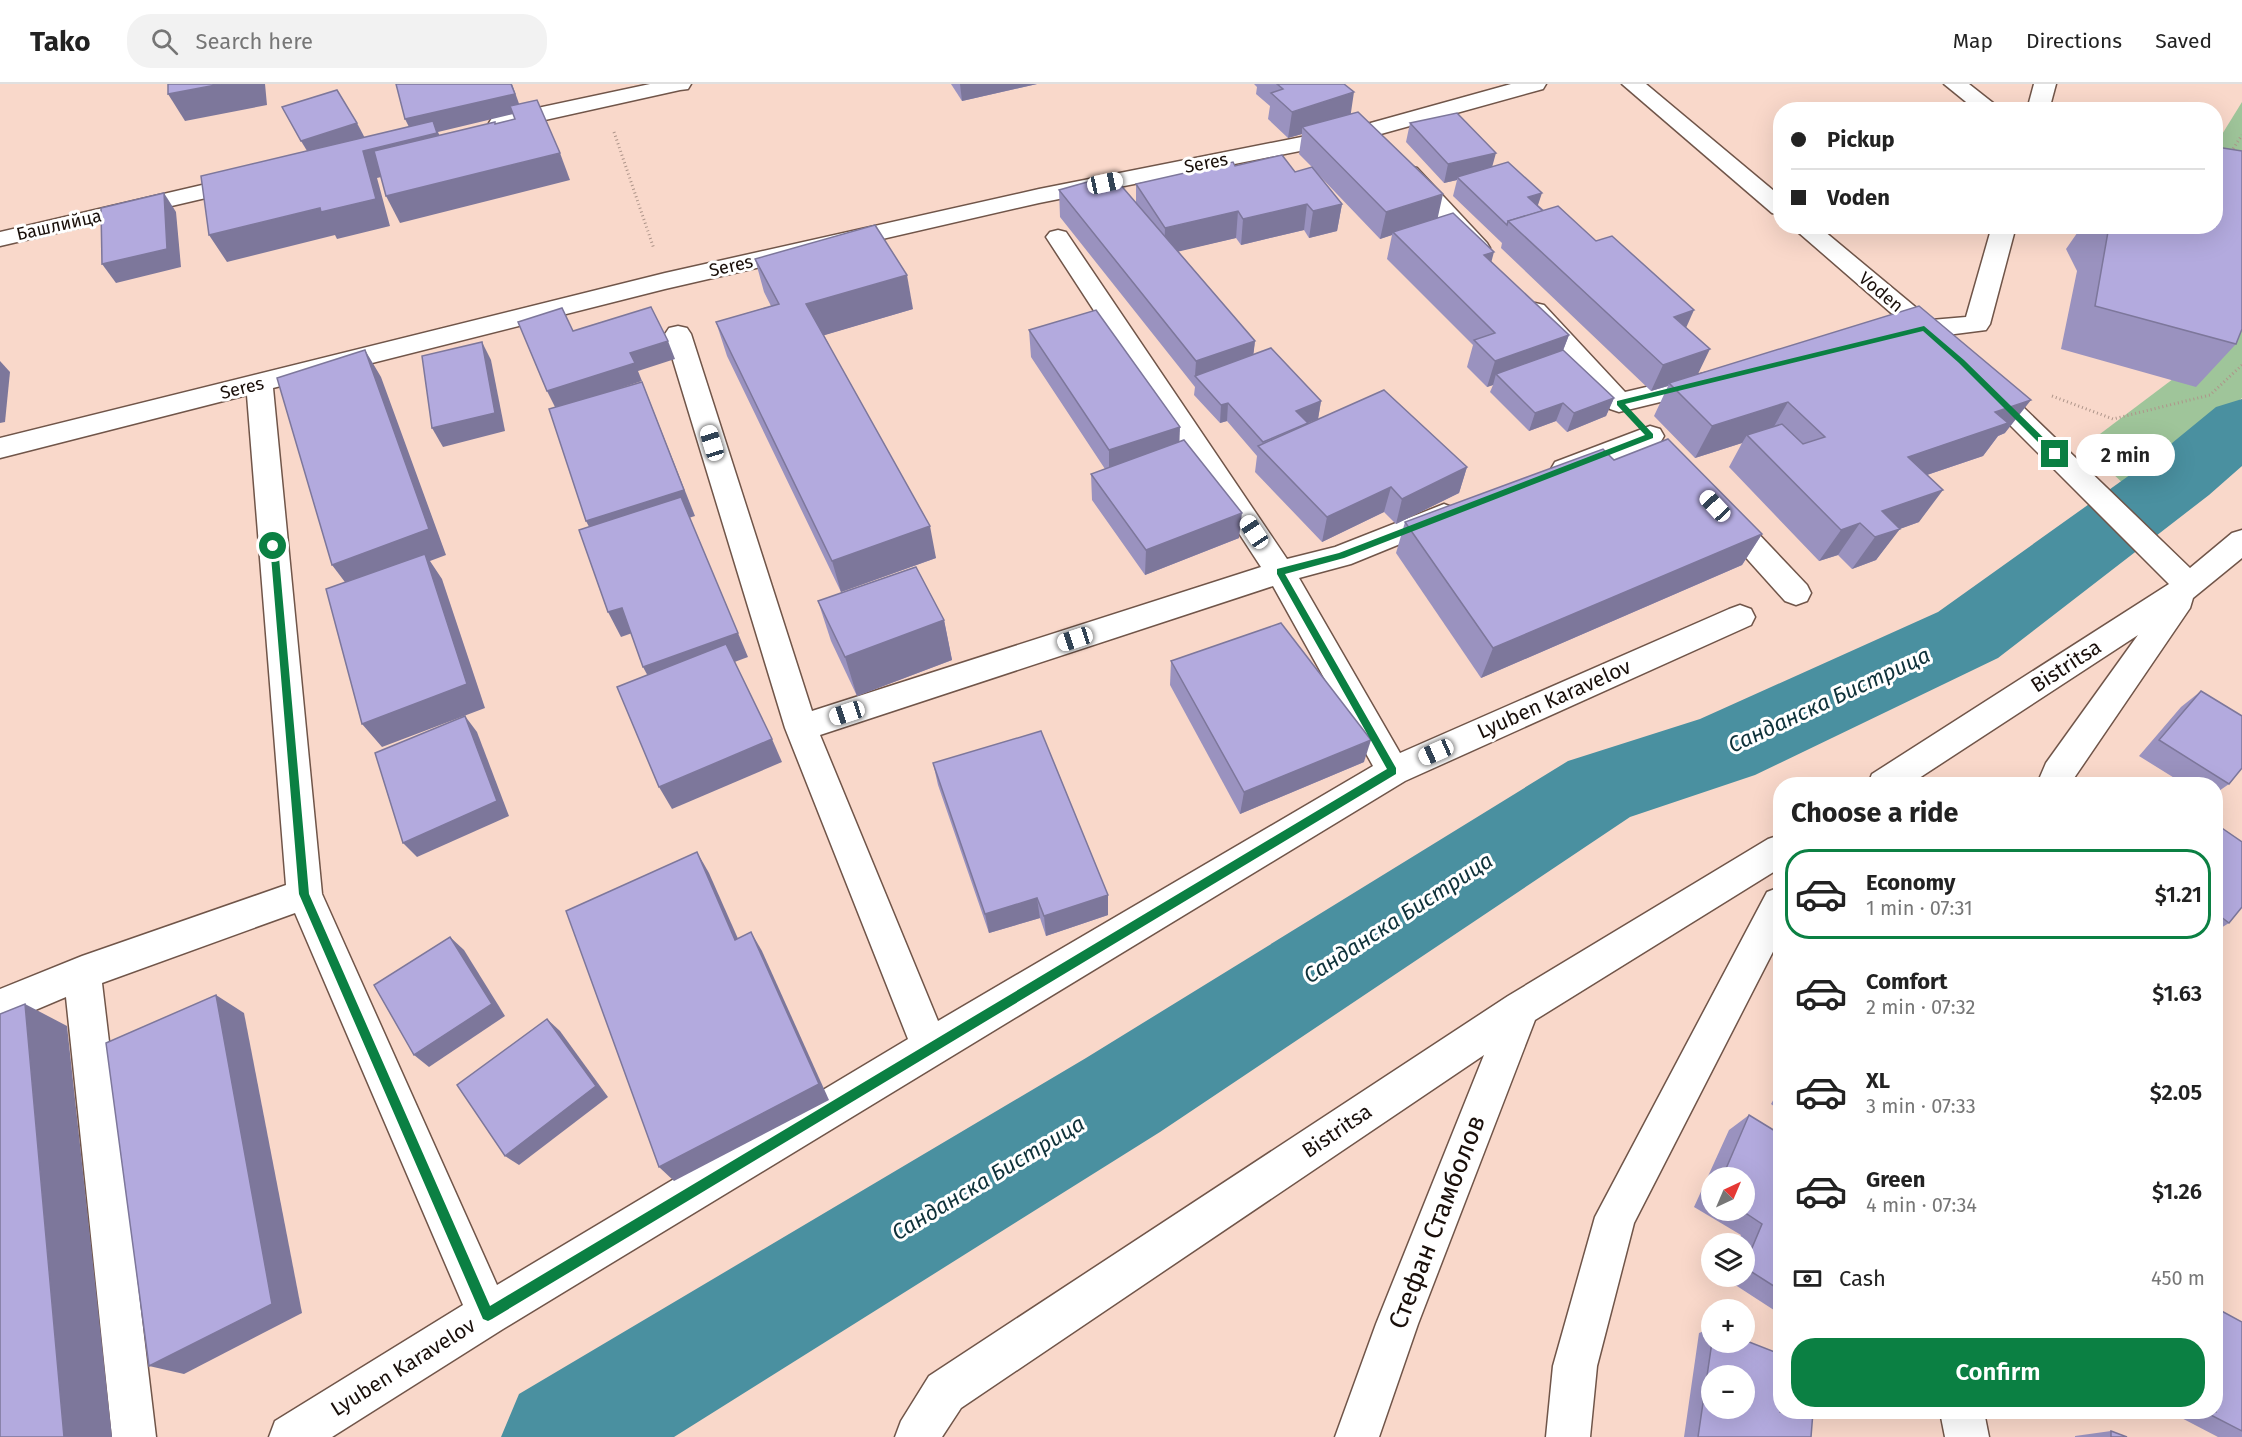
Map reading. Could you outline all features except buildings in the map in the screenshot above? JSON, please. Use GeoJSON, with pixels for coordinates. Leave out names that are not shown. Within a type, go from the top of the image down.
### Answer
{"type":"FeatureCollection","features":[{"type":"Feature","properties":{"kind":"street"},"geometry":{"type":"LineString","coordinates":[[475,129],[680,84]]}},
{"type":"Feature","properties":{"kind":"street","name":"Seres"},"geometry":{"type":"LineString","coordinates":[[0,448],[665,281],[1039,196],[1383,144],[1535,84]]}},
{"type":"Feature","properties":{"kind":"street"},"geometry":{"type":"LineString","coordinates":[[1633,84],[1773,202]]}},
{"type":"Feature","properties":{"kind":"street"},"geometry":{"type":"LineString","coordinates":[[1955,84],[1980,102]]}},
{"type":"Feature","properties":{"kind":"street"},"geometry":{"type":"LineString","coordinates":[[2040,102],[2045,84]]}},
{"type":"Feature","properties":{"kind":"street"},"geometry":{"type":"LineString","coordinates":[[1348,107],[1490,262]]}},
{"type":"Feature","properties":{"kind":"street","name":"Башлийца"},"geometry":{"type":"LineString","coordinates":[[0,239],[267,177]]}},
{"type":"Feature","properties":{"kind":"street","name":"Voden"},"geometry":{"type":"LineString","coordinates":[[1812,234],[1962,362],[2189,586]]}},
{"type":"Feature","properties":{"kind":"street"},"geometry":{"type":"LineString","coordinates":[[1879,340],[1924,328],[1977,324],[2002,234]]}},
{"type":"Feature","properties":{"kind":"street"},"geometry":{"type":"LineString","coordinates":[[1058,237],[1280,572],[1393,771]]}},
{"type":"Feature","properties":{"kind":"street"},"geometry":{"type":"LineString","coordinates":[[1523,297],[1658,444],[1540,478]]}},
{"type":"Feature","properties":{"kind":"street"},"geometry":{"type":"LineString","coordinates":[[678,334],[801,728],[930,1047]]}},
{"type":"Feature","properties":{"kind":"street"},"geometry":{"type":"LineString","coordinates":[[1619,403],[1732,375]]}},
{"type":"Feature","properties":{"kind":"street"},"geometry":{"type":"LineString","coordinates":[[259,384],[304,894],[488,1314]]}},
{"type":"Feature","properties":{"kind":"street"},"geometry":{"type":"LineString","coordinates":[[1707,497],[1796,593]]}},
{"type":"Feature","properties":{"kind":"street"},"geometry":{"type":"LineString","coordinates":[[801,728],[1280,572],[1341,556],[1473,504]]}},
{"type":"Feature","properties":{"kind":"street","name":"Bistritsa"},"geometry":{"type":"LineString","coordinates":[[1895,777],[2189,586],[2242,541]]}},
{"type":"Feature","properties":{"kind":"street"},"geometry":{"type":"LineString","coordinates":[[2057,777],[2189,586]]}},
{"type":"Feature","properties":{"kind":"street","name":"Lyuben Karavelov"},"geometry":{"type":"LineString","coordinates":[[291,1437],[488,1314],[1393,771],[1740,617]]}},
{"type":"Feature","properties":{"kind":"street","name":"Bistritsa"},"geometry":{"type":"LineString","coordinates":[[917,1437],[945,1392],[1521,1008],[1773,854]]}},
{"type":"Feature","properties":{"kind":"street"},"geometry":{"type":"LineString","coordinates":[[0,1007],[82,973],[304,894]]}},
{"type":"Feature","properties":{"kind":"street"},"geometry":{"type":"LineString","coordinates":[[1568,1437],[1575,1366],[1615,1217],[1773,916]]}},
{"type":"Feature","properties":{"kind":"street"},"geometry":{"type":"LineString","coordinates":[[82,973],[134,1437]]}},
{"type":"Feature","properties":{"kind":"street","name":"Стефан Стамболов"},"geometry":{"type":"LineString","coordinates":[[1357,1437],[1397,1324],[1521,1008]]}},
{"type":"Feature","properties":{"kind":"street"},"geometry":{"type":"LineString","coordinates":[[1963,1419],[1966,1437]]}},
{"type":"Feature","properties":{"kind":"path"},"geometry":{"type":"LineString","coordinates":[[603,100],[665,281]]}},
{"type":"Feature","properties":{"kind":"path"},"geometry":{"type":"LineString","coordinates":[[2225,160],[2242,135]]}},
{"type":"Feature","properties":{"kind":"path"},"geometry":{"type":"LineString","coordinates":[[2048,394],[2113,419],[2210,395],[2242,365]]}},
{"type":"Feature","properties":{"kind":"green space"},"geometry":{"type":"Polygon","coordinates":[[[2242,102],[2242,177],[2223,168],[2223,133],[2242,102]]]}},
{"type":"Feature","properties":{"kind":"green space"},"geometry":{"type":"Polygon","coordinates":[[[2242,327],[2242,398],[2131,491],[2084,446],[2242,327]]]}},
{"type":"Feature","properties":{"kind":"waterway","name":"Санданска Бистрица"},"geometry":{"type":"LineString","coordinates":[[562,1437],[1123,1095],[1600,788],[1723,749],[1968,635],[2182,476],[2242,425]]}},
{"type":"Feature","properties":{"kind":"route"},"geometry":{"type":"LineString","coordinates":[[273,546],[304,894],[488,1314],[1393,771],[1280,572],[1341,556],[1650,436],[1619,403],[1924,328],[1962,362],[2055,454]]}}]}
